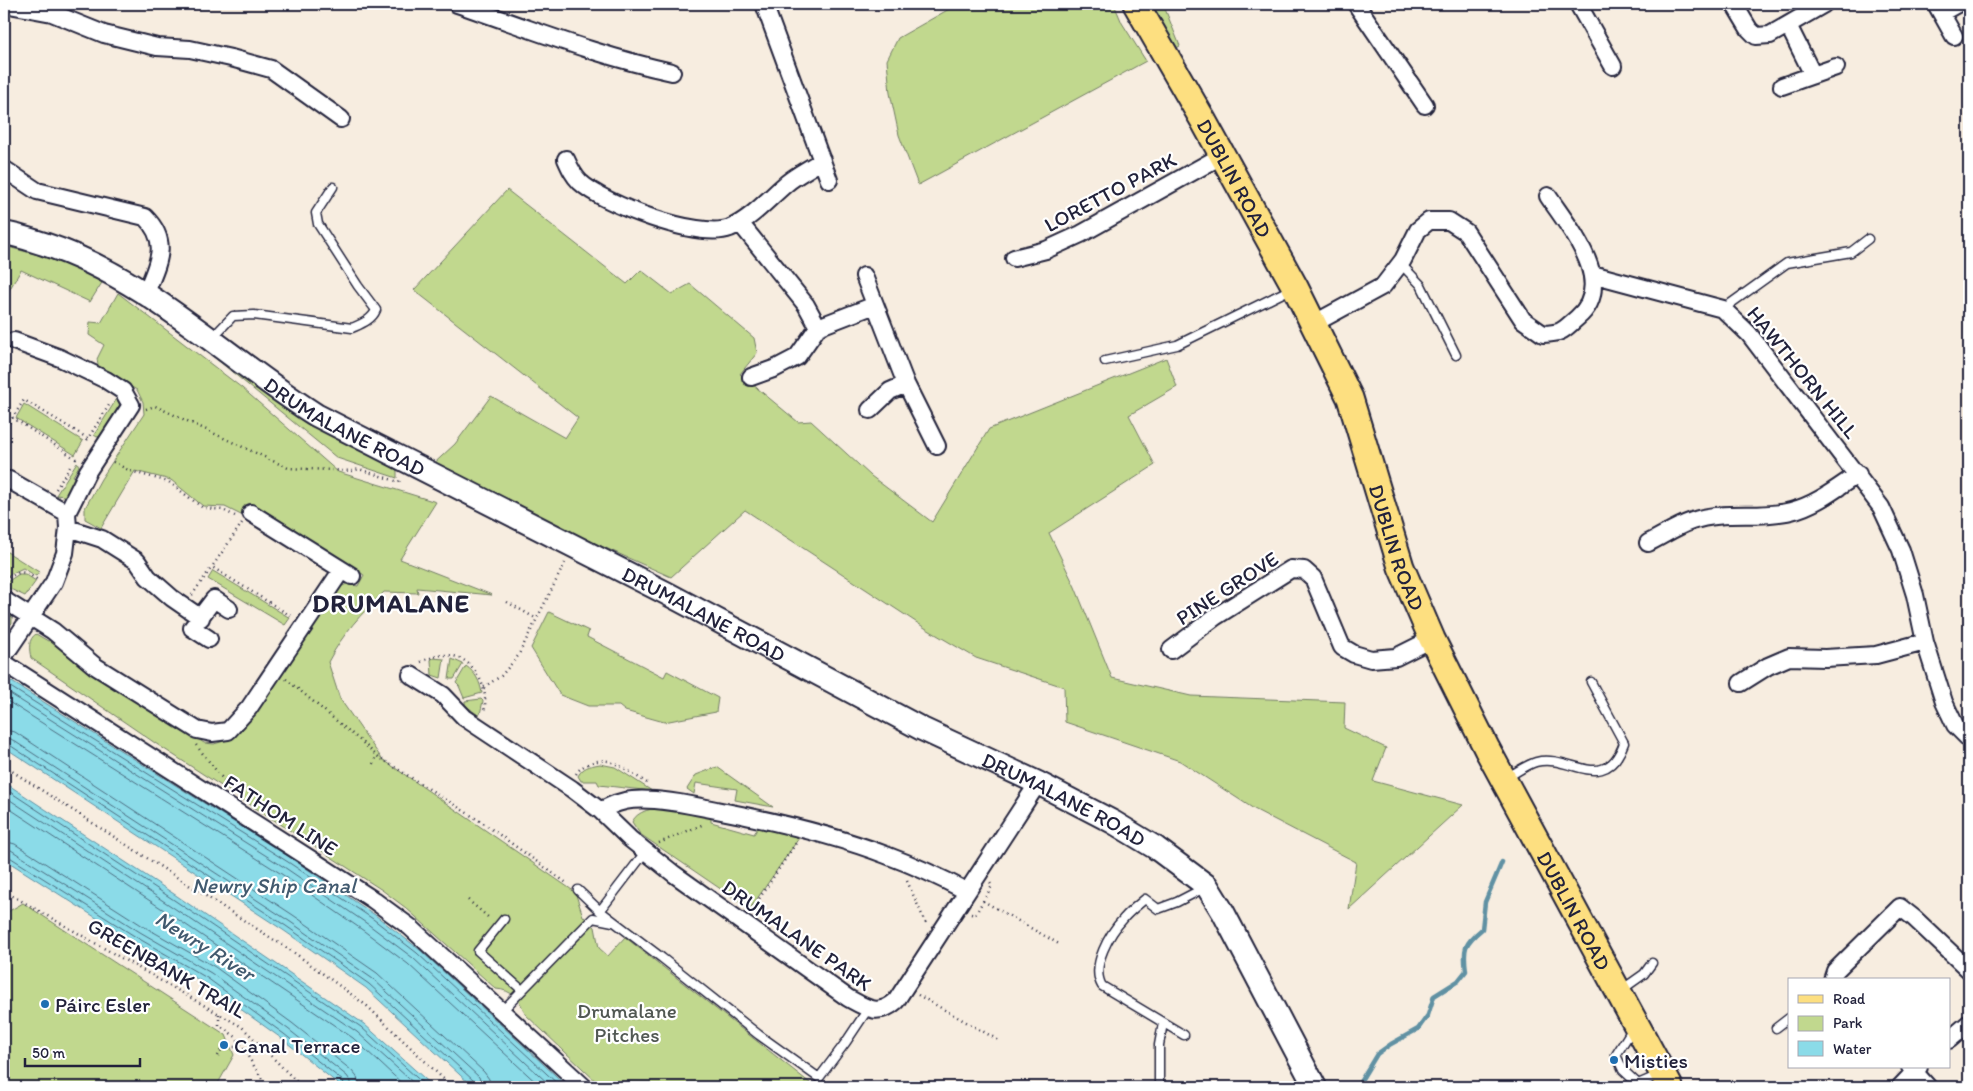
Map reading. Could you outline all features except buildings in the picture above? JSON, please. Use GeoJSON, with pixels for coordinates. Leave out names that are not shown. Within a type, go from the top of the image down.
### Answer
{"type":"FeatureCollection","features":[{"type":"Feature","properties":{"kind":"main road","name":"DUBLIN ROAD"},"geometry":{"type":"LineString","coordinates":[[1136,4],[1223,155],[1314,324],[1350,398],[1401,567],[1432,639],[1504,780],[1666,1080]]}},
{"type":"Feature","properties":{"kind":"main road","name":"DRUMALANE ROAD"},"geometry":{"type":"LineString","coordinates":[[4,233],[65,251],[133,284],[288,397],[316,415],[666,593],[922,729],[1038,783],[1120,826],[1175,861],[1207,886],[1223,912],[1315,1087]]}},
{"type":"Feature","properties":{"kind":"street"},"geometry":{"type":"LineString","coordinates":[[4,4],[52,13],[104,34],[157,48],[190,49],[271,69],[341,119]]}},
{"type":"Feature","properties":{"kind":"street"},"geometry":{"type":"LineString","coordinates":[[457,4],[599,53],[638,65],[672,72]]}},
{"type":"Feature","properties":{"kind":"street"},"geometry":{"type":"LineString","coordinates":[[764,4],[830,180]]}},
{"type":"Feature","properties":{"kind":"street"},"geometry":{"type":"LineString","coordinates":[[1356,4],[1425,105]]}},
{"type":"Feature","properties":{"kind":"street"},"geometry":{"type":"LineString","coordinates":[[1578,4],[1613,66]]}},
{"type":"Feature","properties":{"kind":"street"},"geometry":{"type":"LineString","coordinates":[[1734,4],[1749,29],[1756,36],[1770,35],[1824,4]]}},
{"type":"Feature","properties":{"kind":"street"},"geometry":{"type":"LineString","coordinates":[[1954,36],[1939,8],[1957,4]]}},
{"type":"Feature","properties":{"kind":"street"},"geometry":{"type":"LineString","coordinates":[[1788,25],[1813,75]]}},
{"type":"Feature","properties":{"kind":"street"},"geometry":{"type":"LineString","coordinates":[[1782,86],[1836,67]]}},
{"type":"Feature","properties":{"kind":"street","name":"LORETTO PARK"},"geometry":{"type":"LineString","coordinates":[[1014,258],[1046,250],[1081,234],[1223,155]]}},
{"type":"Feature","properties":{"kind":"street"},"geometry":{"type":"LineString","coordinates":[[566,159],[572,173],[581,184],[604,197],[642,215],[707,231],[728,229],[740,223],[789,181],[822,160]]}},
{"type":"Feature","properties":{"kind":"street"},"geometry":{"type":"LineString","coordinates":[[4,168],[37,191],[145,218],[154,227],[160,238],[159,260],[146,293]]}},
{"type":"Feature","properties":{"kind":"street"},"geometry":{"type":"LineString","coordinates":[[1314,324],[1382,286],[1400,263],[1418,230],[1430,221],[1449,221],[1466,232],[1524,320],[1544,334],[1560,333],[1583,314],[1593,292],[1592,274],[1581,247],[1548,196]]}},
{"type":"Feature","properties":{"kind":"street"},"geometry":{"type":"LineString","coordinates":[[740,223],[763,254],[785,277],[806,305],[818,327]]}},
{"type":"Feature","properties":{"kind":"street","name":"HAWTHORN HILL"},"geometry":{"type":"LineString","coordinates":[[1592,274],[1722,309],[1749,334],[1858,474],[1881,508],[1901,550],[1915,595],[1925,642],[1944,702],[1955,725],[1969,739]]}},
{"type":"Feature","properties":{"kind":"street"},"geometry":{"type":"LineString","coordinates":[[864,276],[906,384],[937,446]]}},
{"type":"Feature","properties":{"kind":"street"},"geometry":{"type":"LineString","coordinates":[[751,377],[776,368],[797,356],[818,327],[875,306]]}},
{"type":"Feature","properties":{"kind":"street"},"geometry":{"type":"LineString","coordinates":[[4,656],[54,582],[65,553],[67,520],[101,451],[131,405],[124,391],[106,380],[60,358],[14,341]]}},
{"type":"Feature","properties":{"kind":"street"},"geometry":{"type":"LineString","coordinates":[[870,410],[890,392],[906,384]]}},
{"type":"Feature","properties":{"kind":"street"},"geometry":{"type":"LineString","coordinates":[[1648,543],[1693,520],[1719,516],[1758,515],[1791,511],[1817,501],[1858,474]]}},
{"type":"Feature","properties":{"kind":"street"},"geometry":{"type":"LineString","coordinates":[[4,481],[10,480],[49,502],[67,520],[137,561],[148,578],[201,618]]}},
{"type":"Feature","properties":{"kind":"street"},"geometry":{"type":"LineString","coordinates":[[4,600],[53,631],[95,666],[193,727],[212,733],[228,730],[249,708],[305,625],[346,574],[247,517]]}},
{"type":"Feature","properties":{"kind":"street","name":"PINE GROVE"},"geometry":{"type":"LineString","coordinates":[[1172,650],[1215,617],[1291,569],[1304,570],[1313,578],[1342,647],[1354,654],[1370,659],[1396,657],[1432,639]]}},
{"type":"Feature","properties":{"kind":"street"},"geometry":{"type":"LineString","coordinates":[[208,639],[192,628],[214,599],[229,609]]}},
{"type":"Feature","properties":{"kind":"street"},"geometry":{"type":"LineString","coordinates":[[1740,683],[1768,666],[1789,657],[1876,656],[1925,642]]}},
{"type":"Feature","properties":{"kind":"street","name":"FATHOM LINE"},"geometry":{"type":"LineString","coordinates":[[4,663],[372,900],[410,927],[584,1087]]}},
{"type":"Feature","properties":{"kind":"street","name":"DRUMALANE PARK"},"geometry":{"type":"LineString","coordinates":[[411,675],[443,695],[465,718],[569,787],[601,811],[674,874],[848,998],[868,1009],[888,1008],[896,1001],[1038,783]]}},
{"type":"Feature","properties":{"kind":"street"},"geometry":{"type":"LineString","coordinates":[[601,811],[607,807],[627,801],[666,802],[731,813],[805,829],[885,854],[966,891]]}},
{"type":"Feature","properties":{"kind":"street"},"geometry":{"type":"LineString","coordinates":[[1833,978],[1835,971],[1900,907],[1969,970]]}},
{"type":"Feature","properties":{"kind":"street"},"geometry":{"type":"LineString","coordinates":[[1950,1039],[1969,1023]]}},
{"type":"Feature","properties":{"kind":"street"},"geometry":{"type":"LineString","coordinates":[[1900,1087],[1914,1069],[1928,1087]]}},
{"type":"Feature","properties":{"kind":"lane"},"geometry":{"type":"LineString","coordinates":[[211,340],[233,316],[254,316],[352,328],[366,322],[374,315],[376,310],[358,286],[318,224],[316,213],[333,187]]}},
{"type":"Feature","properties":{"kind":"lane"},"geometry":{"type":"LineString","coordinates":[[1722,309],[1787,262],[1851,252],[1868,239]]}},
{"type":"Feature","properties":{"kind":"lane"},"geometry":{"type":"LineString","coordinates":[[1400,263],[1421,285],[1456,355]]}},
{"type":"Feature","properties":{"kind":"lane"},"geometry":{"type":"LineString","coordinates":[[1105,361],[1177,345],[1295,287]]}},
{"type":"Feature","properties":{"kind":"lane"},"geometry":{"type":"LineString","coordinates":[[1504,780],[1537,762],[1556,762],[1584,770],[1608,766],[1619,757],[1624,743],[1591,682]]}},
{"type":"Feature","properties":{"kind":"lane"},"geometry":{"type":"LineString","coordinates":[[600,911],[646,851]]}},
{"type":"Feature","properties":{"kind":"lane"},"geometry":{"type":"LineString","coordinates":[[1184,1035],[1102,986],[1098,979],[1098,962],[1123,919],[1145,899],[1158,909],[1177,902],[1207,886]]}},
{"type":"Feature","properties":{"kind":"lane"},"geometry":{"type":"LineString","coordinates":[[578,890],[600,911],[759,1035],[819,1078],[868,1009]]}},
{"type":"Feature","properties":{"kind":"lane"},"geometry":{"type":"LineString","coordinates":[[502,1011],[593,918],[615,922]]}},
{"type":"Feature","properties":{"kind":"lane"},"geometry":{"type":"LineString","coordinates":[[504,919],[478,951],[522,990]]}},
{"type":"Feature","properties":{"kind":"lane"},"geometry":{"type":"LineString","coordinates":[[1619,992],[1639,978],[1652,963]]}},
{"type":"Feature","properties":{"kind":"lane"},"geometry":{"type":"LineString","coordinates":[[1776,1028],[1788,1019]]}},
{"type":"Feature","properties":{"kind":"lane"},"geometry":{"type":"LineString","coordinates":[[1159,1087],[1159,1046],[1163,1022]]}},
{"type":"Feature","properties":{"kind":"lane"},"geometry":{"type":"LineString","coordinates":[[1636,1024],[1616,1055],[1623,1070],[1638,1084],[1666,1080]]}},
{"type":"Feature","properties":{"kind":"path"},"geometry":{"type":"LineString","coordinates":[[84,446],[119,388]]}},
{"type":"Feature","properties":{"kind":"path"},"geometry":{"type":"LineString","coordinates":[[4,431],[24,400],[88,439],[101,451],[130,471],[169,482],[203,508],[223,510],[247,517],[184,606]]}},
{"type":"Feature","properties":{"kind":"path"},"geometry":{"type":"LineString","coordinates":[[131,405],[143,409],[155,406],[288,468],[352,471],[359,469],[399,482],[407,462]]}},
{"type":"Feature","properties":{"kind":"path"},"geometry":{"type":"LineString","coordinates":[[4,412],[76,459]]}},
{"type":"Feature","properties":{"kind":"path"},"geometry":{"type":"LineString","coordinates":[[49,502],[80,452]]}},
{"type":"Feature","properties":{"kind":"path"},"geometry":{"type":"LineString","coordinates":[[484,687],[501,676],[518,656],[573,546]]}},
{"type":"Feature","properties":{"kind":"path"},"geometry":{"type":"LineString","coordinates":[[212,567],[305,625]]}},
{"type":"Feature","properties":{"kind":"path"},"geometry":{"type":"LineString","coordinates":[[4,580],[19,572],[25,572],[40,581]]}},
{"type":"Feature","properties":{"kind":"path"},"geometry":{"type":"LineString","coordinates":[[507,602],[537,619]]}},
{"type":"Feature","properties":{"kind":"path"},"geometry":{"type":"LineString","coordinates":[[411,675],[419,663],[444,655],[455,657],[470,665],[482,680],[486,694],[481,728]]}},
{"type":"Feature","properties":{"kind":"path"},"geometry":{"type":"LineString","coordinates":[[274,670],[377,756],[483,823],[578,890]]}},
{"type":"Feature","properties":{"kind":"path"},"geometry":{"type":"LineString","coordinates":[[193,727],[189,736],[231,789],[229,794]]}},
{"type":"Feature","properties":{"kind":"path"},"geometry":{"type":"LineString","coordinates":[[373,764],[377,756]]}},
{"type":"Feature","properties":{"kind":"path"},"geometry":{"type":"LineString","coordinates":[[569,787],[580,767],[595,762],[609,761],[653,786],[666,802]]}},
{"type":"Feature","properties":{"kind":"path"},"geometry":{"type":"LineString","coordinates":[[4,766],[334,980],[367,1006],[452,1087]]}},
{"type":"Feature","properties":{"kind":"path"},"geometry":{"type":"LineString","coordinates":[[646,851],[653,845],[731,813]]}},
{"type":"Feature","properties":{"kind":"path"},"geometry":{"type":"LineString","coordinates":[[742,923],[805,829]]}},
{"type":"Feature","properties":{"kind":"path"},"geometry":{"type":"LineString","coordinates":[[905,862],[905,877],[934,941]]}},
{"type":"Feature","properties":{"kind":"path","name":"GREENBANK TRAIL"},"geometry":{"type":"LineString","coordinates":[[4,891],[242,1027],[302,1087]]}},
{"type":"Feature","properties":{"kind":"path"},"geometry":{"type":"LineString","coordinates":[[468,900],[492,921],[504,919]]}},
{"type":"Feature","properties":{"kind":"path"},"geometry":{"type":"LineString","coordinates":[[983,901],[1059,944]]}},
{"type":"Feature","properties":{"kind":"path"},"geometry":{"type":"LineString","coordinates":[[906,985],[922,998],[1000,1041]]}},
{"type":"Feature","properties":{"kind":"path"},"geometry":{"type":"LineString","coordinates":[[218,1014],[219,1025],[236,1037],[252,1066],[267,1087]]}},
{"type":"Feature","properties":{"kind":"path"},"geometry":{"type":"LineString","coordinates":[[218,1056],[220,1050],[230,1047],[243,1047]]}},
{"type":"Feature","properties":{"kind":"green space"},"geometry":{"type":"Polygon","coordinates":[[[958,4],[1114,4],[1122,23],[1146,61],[918,185],[899,135],[890,93],[887,60],[898,38],[958,4]]]}},
{"type":"Feature","properties":{"kind":"green space"},"geometry":{"type":"Polygon","coordinates":[[[1149,4],[1163,4],[1180,46],[1175,49],[1149,4]]]}},
{"type":"Feature","properties":{"kind":"green space"},"geometry":{"type":"Polygon","coordinates":[[[507,190],[627,284],[641,270],[672,294],[690,284],[754,338],[757,353],[740,374],[798,422],[811,421],[871,476],[932,522],[989,429],[1166,358],[1177,387],[1129,415],[1155,465],[1049,533],[1075,587],[1112,678],[1191,696],[1345,702],[1344,728],[1386,748],[1373,781],[1463,805],[1349,909],[1356,862],[1254,809],[1180,761],[1065,722],[1064,687],[976,658],[925,628],[745,510],[671,577],[428,469],[455,444],[491,396],[565,438],[578,418],[414,290],[507,190]]]}},
{"type":"Feature","properties":{"kind":"green space"},"geometry":{"type":"Polygon","coordinates":[[[4,246],[77,265],[103,281],[90,302],[21,270],[8,292],[4,290],[4,246]]]}},
{"type":"Feature","properties":{"kind":"green space","name":"Drumalane Pitches"},"geometry":{"type":"Polygon","coordinates":[[[118,293],[242,388],[338,472],[436,502],[400,559],[492,595],[417,588],[418,593],[384,592],[346,633],[328,662],[340,699],[382,759],[575,892],[583,916],[595,927],[599,948],[608,956],[625,937],[815,1087],[602,1087],[525,1014],[515,996],[507,991],[496,989],[406,908],[382,890],[155,743],[31,658],[30,644],[33,636],[36,634],[48,641],[51,640],[204,743],[214,744],[231,739],[246,722],[340,587],[347,584],[358,586],[364,575],[256,505],[245,517],[225,507],[203,506],[171,480],[135,471],[101,528],[85,519],[85,508],[101,479],[144,414],[143,402],[137,390],[99,370],[97,359],[104,345],[89,335],[90,322],[101,323],[118,293]]]}},
{"type":"Feature","properties":{"kind":"green space"},"geometry":{"type":"Polygon","coordinates":[[[198,344],[391,462],[397,471],[397,478],[337,458],[198,344]]]}},
{"type":"Feature","properties":{"kind":"green space"},"geometry":{"type":"Polygon","coordinates":[[[116,400],[119,402],[120,410],[102,436],[97,437],[94,435],[116,400]]]}},
{"type":"Feature","properties":{"kind":"green space"},"geometry":{"type":"Polygon","coordinates":[[[24,404],[83,441],[75,455],[16,418],[24,404]]]}},
{"type":"Feature","properties":{"kind":"green space"},"geometry":{"type":"Polygon","coordinates":[[[77,462],[79,466],[73,476],[76,483],[70,493],[64,496],[56,495],[77,462]]]}},
{"type":"Feature","properties":{"kind":"green space"},"geometry":{"type":"Polygon","coordinates":[[[4,550],[39,572],[36,576],[23,568],[4,577],[4,550]]]}},
{"type":"Feature","properties":{"kind":"green space"},"geometry":{"type":"Polygon","coordinates":[[[213,571],[290,618],[285,625],[208,579],[213,571]]]}},
{"type":"Feature","properties":{"kind":"green space"},"geometry":{"type":"Polygon","coordinates":[[[19,574],[25,574],[36,581],[25,596],[4,586],[4,584],[19,574]]]}},
{"type":"Feature","properties":{"kind":"green space"},"geometry":{"type":"Polygon","coordinates":[[[4,611],[12,616],[12,623],[4,630],[4,611]]]}},
{"type":"Feature","properties":{"kind":"green space"},"geometry":{"type":"Polygon","coordinates":[[[549,612],[589,631],[587,637],[664,677],[667,671],[718,698],[716,712],[664,722],[625,711],[619,706],[588,706],[560,695],[531,648],[549,612]]]}},
{"type":"Feature","properties":{"kind":"green space"},"geometry":{"type":"Polygon","coordinates":[[[433,658],[444,659],[441,678],[432,675],[431,660],[433,658]]]}},
{"type":"Feature","properties":{"kind":"green space"},"geometry":{"type":"Polygon","coordinates":[[[452,659],[463,664],[454,679],[449,679],[452,659]]]}},
{"type":"Feature","properties":{"kind":"green space"},"geometry":{"type":"Polygon","coordinates":[[[466,666],[477,678],[482,693],[464,698],[456,683],[466,666]]]}},
{"type":"Feature","properties":{"kind":"green space"},"geometry":{"type":"Polygon","coordinates":[[[481,699],[483,701],[480,714],[478,715],[465,705],[465,701],[481,699]]]}},
{"type":"Feature","properties":{"kind":"green space"},"geometry":{"type":"Polygon","coordinates":[[[600,764],[615,767],[652,791],[599,785],[597,781],[581,781],[578,776],[584,769],[600,764]]]}},
{"type":"Feature","properties":{"kind":"green space"},"geometry":{"type":"Polygon","coordinates":[[[717,767],[773,807],[735,800],[737,789],[696,783],[694,794],[687,789],[696,775],[717,767]]]}},
{"type":"Feature","properties":{"kind":"green space"},"geometry":{"type":"Polygon","coordinates":[[[672,807],[711,814],[711,822],[754,834],[759,826],[801,835],[750,909],[640,834],[632,822],[635,817],[644,811],[672,807]]]}},
{"type":"Feature","properties":{"kind":"green space"},"geometry":{"type":"Polygon","coordinates":[[[23,903],[226,1035],[234,1055],[216,1087],[4,1087],[4,914],[23,903]]]}},
{"type":"Feature","properties":{"kind":"water","name":"Newry Ship Canal"},"geometry":{"type":"Polygon","coordinates":[[[4,677],[291,858],[375,915],[420,950],[568,1087],[473,1087],[366,988],[283,930],[4,747],[4,677]]]}},
{"type":"Feature","properties":{"kind":"water","name":"Newry River"},"geometry":{"type":"Polygon","coordinates":[[[4,782],[177,896],[364,1024],[434,1087],[342,1087],[281,1038],[204,983],[134,942],[4,859],[4,782]]]}},
{"type":"Feature","properties":{"kind":"waterway"},"geometry":{"type":"LineString","coordinates":[[1357,1087],[1377,1054],[1418,1029],[1428,1015],[1434,996],[1458,981],[1466,971],[1466,947],[1471,939],[1482,929],[1485,902],[1502,862]]}},
{"type":"Feature","properties":{"kind":"place","name":"Páirc Esler"},"geometry":{"type":"Point","coordinates":[45,1004]}},
{"type":"Feature","properties":{"kind":"place","name":"Canal Terrace"},"geometry":{"type":"Point","coordinates":[224,1045]}},
{"type":"Feature","properties":{"kind":"place","name":"Misties"},"geometry":{"type":"Point","coordinates":[1614,1060]}},
{"type":"Feature","properties":{"kind":"district","name":"DRUMALANE"},"geometry":{"type":"Point","coordinates":[391,603]}}]}
